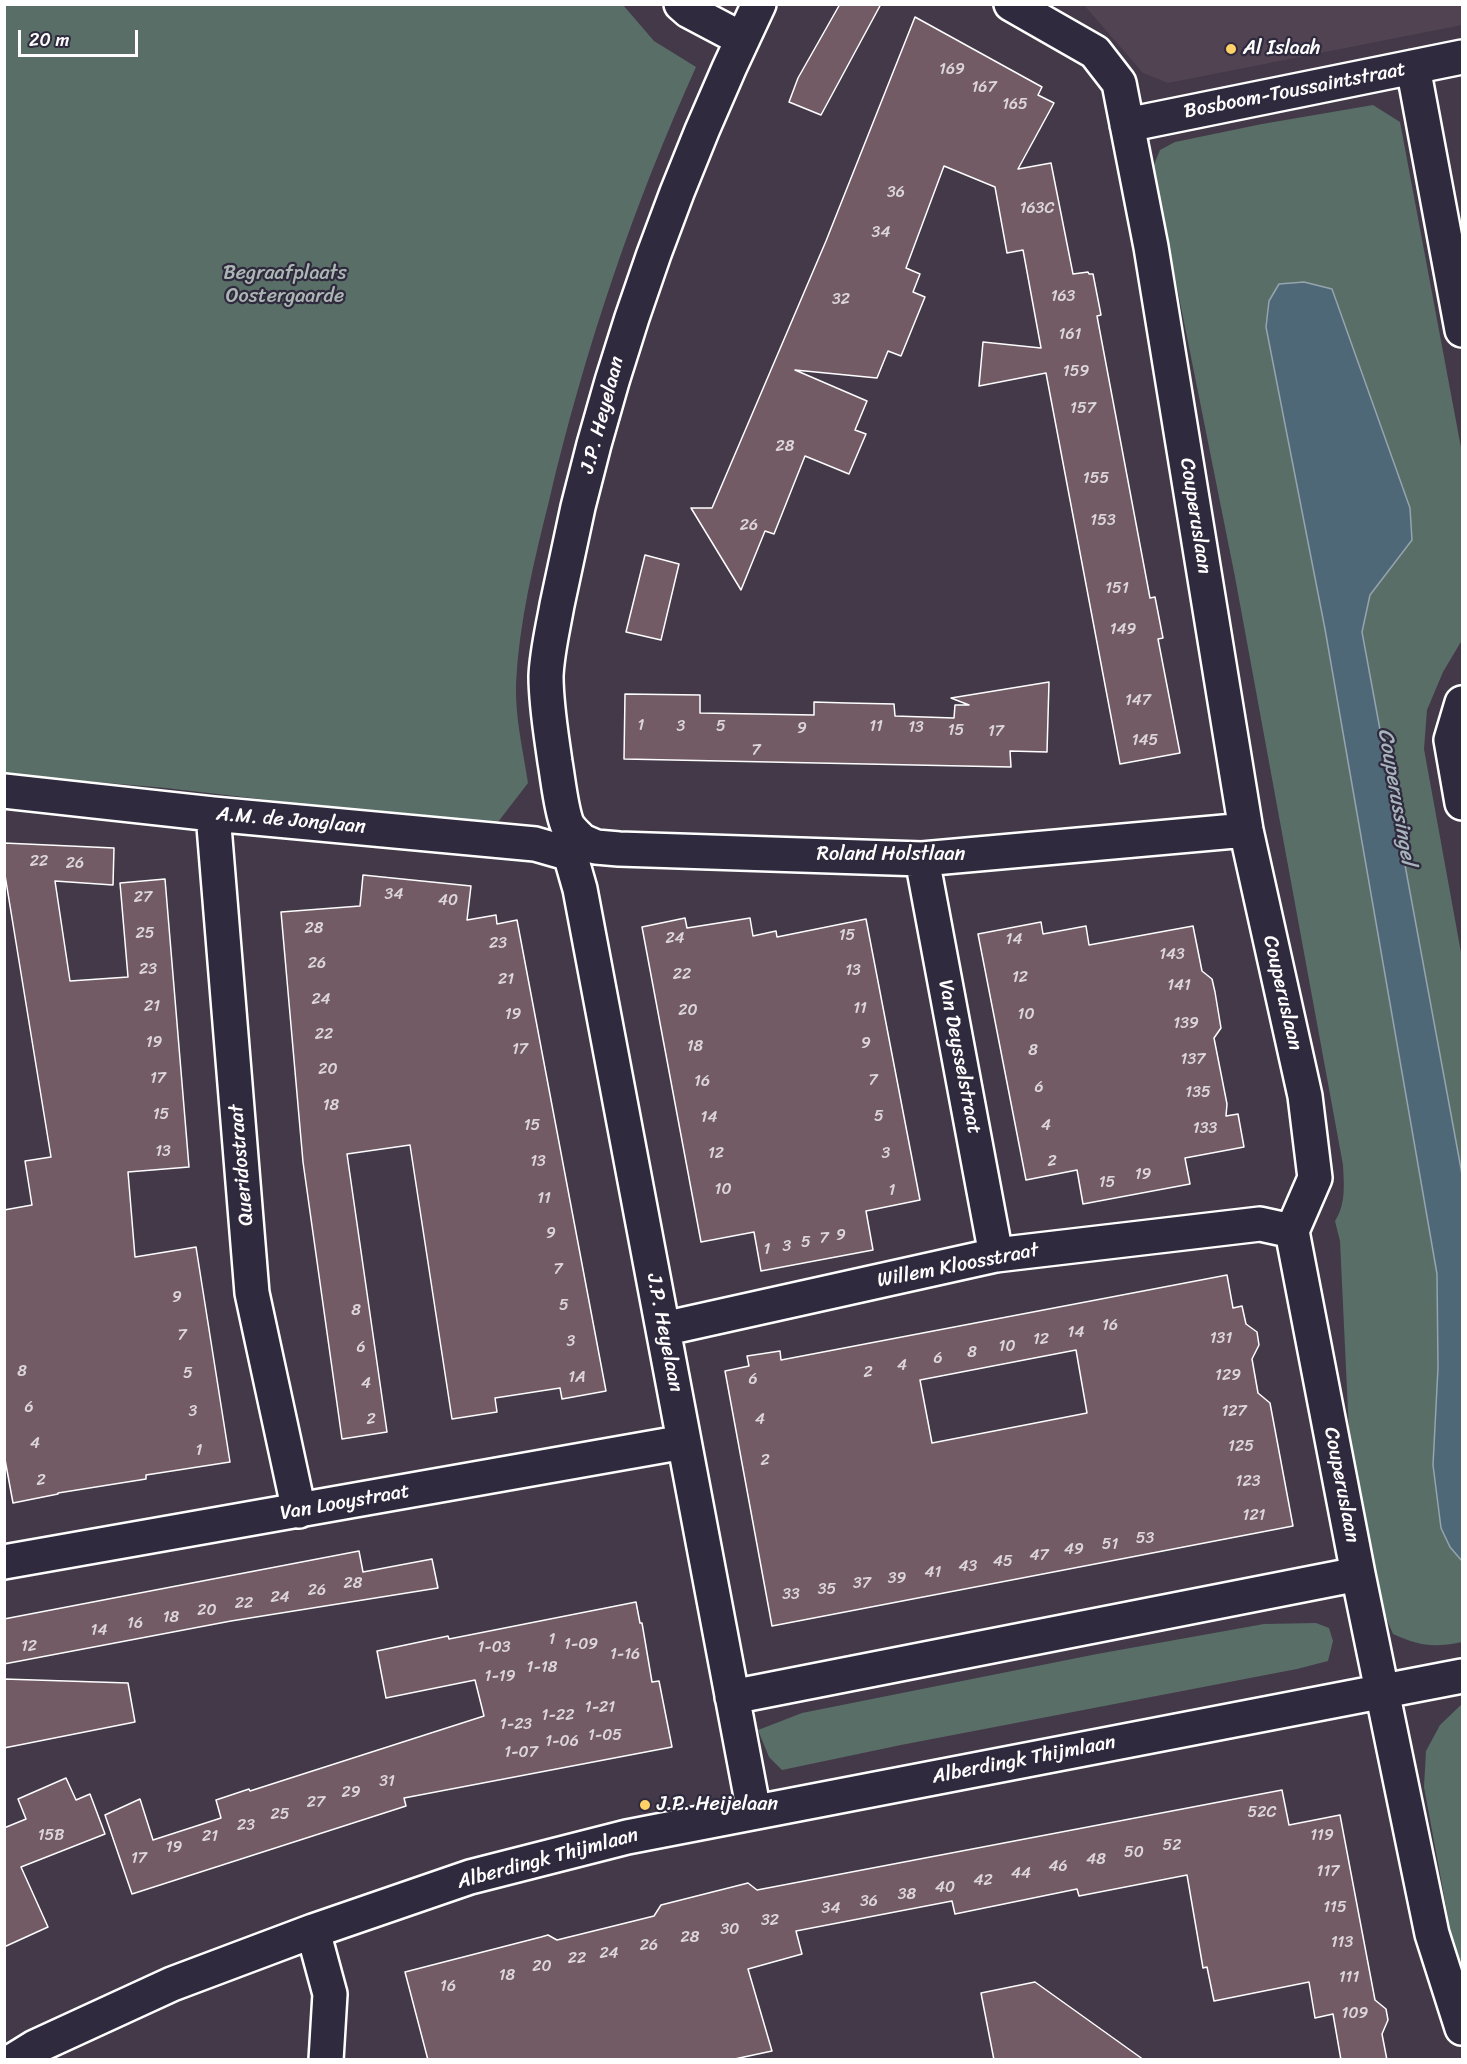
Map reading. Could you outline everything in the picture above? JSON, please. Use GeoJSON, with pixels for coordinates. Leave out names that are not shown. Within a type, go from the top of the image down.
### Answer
{"type":"FeatureCollection","features":[{"type":"Feature","properties":{"kind":"street"},"geometry":{"type":"LineString","coordinates":[[681,4],[697,16],[742,39]]}},
{"type":"Feature","properties":{"kind":"street","name":"J.P. Heyelaan"},"geometry":{"type":"LineString","coordinates":[[754,1812],[580,889],[575,848],[567,825],[558,781],[548,713],[546,675],[551,636],[565,567],[595,439],[618,360],[681,179],[759,4]]}},
{"type":"Feature","properties":{"kind":"street","name":"Couperuslaan"},"geometry":{"type":"LineString","coordinates":[[1011,4],[1095,52],[1119,83],[1151,247],[1246,830],[1306,1107],[1314,1178],[1292,1231],[1358,1574],[1384,1691],[1432,1934],[1462,2028]]}},
{"type":"Feature","properties":{"kind":"street","name":"Bosboom-Toussaintstraat"},"geometry":{"type":"LineString","coordinates":[[1127,125],[1462,57]]}},
{"type":"Feature","properties":{"kind":"street"},"geometry":{"type":"LineString","coordinates":[[1413,67],[1462,330]]}},
{"type":"Feature","properties":{"kind":"street"},"geometry":{"type":"LineString","coordinates":[[1462,703],[1451,740],[1462,803]]}},
{"type":"Feature","properties":{"kind":"street","name":"A.M. de Jonglaan"},"geometry":{"type":"LineString","coordinates":[[4,791],[213,814],[575,848]]}},
{"type":"Feature","properties":{"kind":"street","name":"Queridostraat"},"geometry":{"type":"LineString","coordinates":[[213,814],[252,1293],[299,1511]]}},
{"type":"Feature","properties":{"kind":"street","name":"Roland Holstlaan"},"geometry":{"type":"LineString","coordinates":[[575,848],[922,859],[1246,830]]}},
{"type":"Feature","properties":{"kind":"street","name":"Van Deysselstraat"},"geometry":{"type":"LineString","coordinates":[[922,859],[996,1255]]}},
{"type":"Feature","properties":{"kind":"street","name":"Willem Kloosstraat"},"geometry":{"type":"LineString","coordinates":[[663,1329],[996,1255],[1260,1224],[1292,1231]]}},
{"type":"Feature","properties":{"kind":"street","name":"Van Looystraat"},"geometry":{"type":"LineString","coordinates":[[4,1562],[684,1442]]}},
{"type":"Feature","properties":{"kind":"street"},"geometry":{"type":"LineString","coordinates":[[732,1697],[1358,1574]]}},
{"type":"Feature","properties":{"kind":"street","name":"Alberdingk Thijmlaan"},"geometry":{"type":"LineString","coordinates":[[14,2060],[35,2047],[172,1984],[314,1930],[470,1877],[627,1837],[1462,1676]]}},
{"type":"Feature","properties":{"kind":"street"},"geometry":{"type":"LineString","coordinates":[[314,1930],[330,1994],[326,2060]]}},
{"type":"Feature","properties":{"kind":"shaded area","name":"Al Islaah"},"geometry":{"type":"Polygon","coordinates":[[[1084,5],[1461,5],[1462,25],[1168,83],[1143,73],[1084,5]]]}},
{"type":"Feature","properties":{"kind":"green space","name":"Begraafplaats Oostergaarde"},"geometry":{"type":"Polygon","coordinates":[[[4,5],[623,5],[654,41],[696,67],[651,172],[612,280],[563,445],[533,569],[518,661],[517,709],[528,783],[498,822],[430,819],[166,788],[26,776],[5,777],[4,5]]]}},
{"type":"Feature","properties":{"kind":"green space"},"geometry":{"type":"Polygon","coordinates":[[[1373,105],[1400,122],[1462,453],[1462,640],[1443,672],[1427,710],[1424,749],[1462,958],[1462,1174],[1362,632],[1370,595],[1412,540],[1410,508],[1332,289],[1266,327],[1325,629],[1437,1274],[1438,1368],[1450,1547],[1462,1561],[1462,1642],[1443,1645],[1419,1643],[1393,1634],[1379,1602],[1350,1454],[1340,1241],[1335,1221],[1343,1201],[1343,1165],[1235,577],[1153,167],[1160,150],[1175,142],[1373,105]]]}},
{"type":"Feature","properties":{"kind":"green space"},"geometry":{"type":"Polygon","coordinates":[[[1316,1623],[1329,1628],[1333,1641],[1328,1661],[782,1770],[769,1757],[758,1730],[802,1713],[1097,1654],[1264,1624],[1316,1623]]]}},
{"type":"Feature","properties":{"kind":"green space"},"geometry":{"type":"Polygon","coordinates":[[[1462,1704],[1462,1985],[1424,1787],[1426,1751],[1440,1725],[1462,1704]]]}},
{"type":"Feature","properties":{"kind":"water"},"geometry":{"type":"Polygon","coordinates":[[[1304,282],[1332,289],[1410,508],[1412,540],[1370,595],[1362,632],[1462,1174],[1462,1561],[1450,1547],[1441,1528],[1433,1465],[1438,1368],[1437,1274],[1325,629],[1266,327],[1269,301],[1279,284],[1304,282]]]}},
{"type":"Feature","properties":{"kind":"building"},"geometry":{"type":"Polygon","coordinates":[[[840,4],[881,4],[821,115],[789,102],[798,78],[840,4]]]}},
{"type":"Feature","properties":{"kind":"building"},"geometry":{"type":"Polygon","coordinates":[[[915,17],[1042,87],[1038,95],[1054,103],[1018,169],[1051,163],[1073,274],[1088,272],[1093,274],[1101,315],[1097,316],[1150,598],[1155,597],[1163,638],[1158,639],[1180,753],[1120,764],[1046,373],[979,386],[983,342],[1041,348],[1023,250],[1007,253],[995,187],[944,166],[906,268],[920,274],[913,292],[925,297],[901,356],[888,351],[877,378],[795,370],[867,401],[855,430],[866,434],[849,474],[805,456],[774,534],[765,531],[741,590],[691,508],[712,508],[826,241],[915,17]]]}},
{"type":"Feature","properties":{"kind":"building"},"geometry":{"type":"Polygon","coordinates":[[[645,555],[679,564],[661,640],[626,632],[645,555]]]}},
{"type":"Feature","properties":{"kind":"building"},"geometry":{"type":"Polygon","coordinates":[[[1049,682],[1047,752],[1010,751],[1011,767],[624,759],[625,694],[700,695],[700,713],[814,715],[814,702],[894,704],[895,716],[954,718],[955,705],[969,705],[951,698],[1049,682]]]}},
{"type":"Feature","properties":{"kind":"building"},"geometry":{"type":"Polygon","coordinates":[[[4,843],[114,848],[113,885],[55,881],[70,981],[128,977],[120,883],[165,879],[189,1167],[128,1172],[135,1257],[196,1247],[230,1462],[146,1475],[146,1479],[58,1493],[13,1503],[4,1454],[4,1210],[32,1205],[25,1161],[51,1157],[4,869],[4,843]]]}},
{"type":"Feature","properties":{"kind":"building"},"geometry":{"type":"Polygon","coordinates":[[[363,875],[471,886],[467,920],[496,915],[497,924],[517,920],[606,1391],[562,1399],[560,1388],[495,1398],[497,1412],[452,1419],[410,1145],[347,1154],[387,1432],[342,1439],[303,1162],[281,912],[360,906],[363,875]]]}},
{"type":"Feature","properties":{"kind":"building"},"geometry":{"type":"Polygon","coordinates":[[[685,918],[687,928],[750,918],[753,936],[776,931],[777,937],[866,919],[920,1200],[866,1211],[873,1250],[761,1271],[754,1232],[701,1242],[642,927],[685,918]]]}},
{"type":"Feature","properties":{"kind":"building"},"geometry":{"type":"Polygon","coordinates":[[[1041,922],[1043,934],[1086,926],[1089,945],[1193,926],[1202,971],[1212,979],[1215,992],[1221,1028],[1214,1038],[1227,1104],[1226,1116],[1238,1114],[1244,1147],[1185,1158],[1190,1184],[1083,1204],[1077,1170],[1026,1180],[978,934],[1041,922]]]}},
{"type":"Feature","properties":{"kind":"building"},"geometry":{"type":"Polygon","coordinates":[[[1227,1275],[1233,1308],[1242,1306],[1246,1324],[1257,1332],[1259,1345],[1252,1359],[1258,1393],[1270,1403],[1293,1526],[772,1626],[725,1371],[749,1366],[747,1356],[780,1351],[781,1360],[1227,1275]],[[1076,1350],[920,1380],[932,1443],[1087,1413],[1076,1350]]]}},
{"type":"Feature","properties":{"kind":"building"},"geometry":{"type":"Polygon","coordinates":[[[359,1551],[363,1572],[432,1559],[438,1588],[231,1621],[4,1664],[4,1619],[359,1551]]]}},
{"type":"Feature","properties":{"kind":"building"},"geometry":{"type":"Polygon","coordinates":[[[636,1602],[652,1682],[659,1681],[672,1747],[404,1798],[406,1806],[132,1894],[105,1815],[140,1799],[153,1840],[221,1818],[216,1800],[484,1716],[475,1680],[386,1698],[377,1651],[636,1602]]]}},
{"type":"Feature","properties":{"kind":"building"},"geometry":{"type":"Polygon","coordinates":[[[4,1679],[128,1683],[135,1722],[4,1748],[4,1679]]]}},
{"type":"Feature","properties":{"kind":"building"},"geometry":{"type":"Polygon","coordinates":[[[66,1778],[76,1800],[90,1794],[105,1834],[21,1867],[48,1927],[4,1947],[4,1828],[26,1819],[18,1799],[66,1778]]]}},
{"type":"Feature","properties":{"kind":"building"},"geometry":{"type":"Polygon","coordinates":[[[1282,1790],[1289,1825],[1340,1815],[1375,2000],[1386,2009],[1388,2020],[1382,2034],[1387,2060],[1341,2060],[1333,2014],[1315,2018],[1309,1982],[1214,2001],[1207,1967],[1203,1968],[1187,1875],[1079,1896],[1077,1889],[955,1914],[952,1901],[796,1931],[802,1954],[748,1969],[772,2051],[730,2060],[428,2060],[405,1972],[548,1935],[557,1940],[654,1916],[661,1905],[748,1883],[757,1890],[1282,1790]]]}},
{"type":"Feature","properties":{"kind":"building"},"geometry":{"type":"Polygon","coordinates":[[[1035,1982],[1144,2060],[994,2060],[981,1993],[1035,1982]]]}},
{"type":"Feature","properties":{"kind":"place","name":"Al Islaah"},"geometry":{"type":"Point","coordinates":[1231,49]}},
{"type":"Feature","properties":{"kind":"place","name":"J.P. Heijelaan"},"geometry":{"type":"Point","coordinates":[645,1805]}},
{"type":"Feature","properties":{"kind":"water label","name":"Couperussingel"},"geometry":{"type":"Point","coordinates":[1396,797]}}]}
